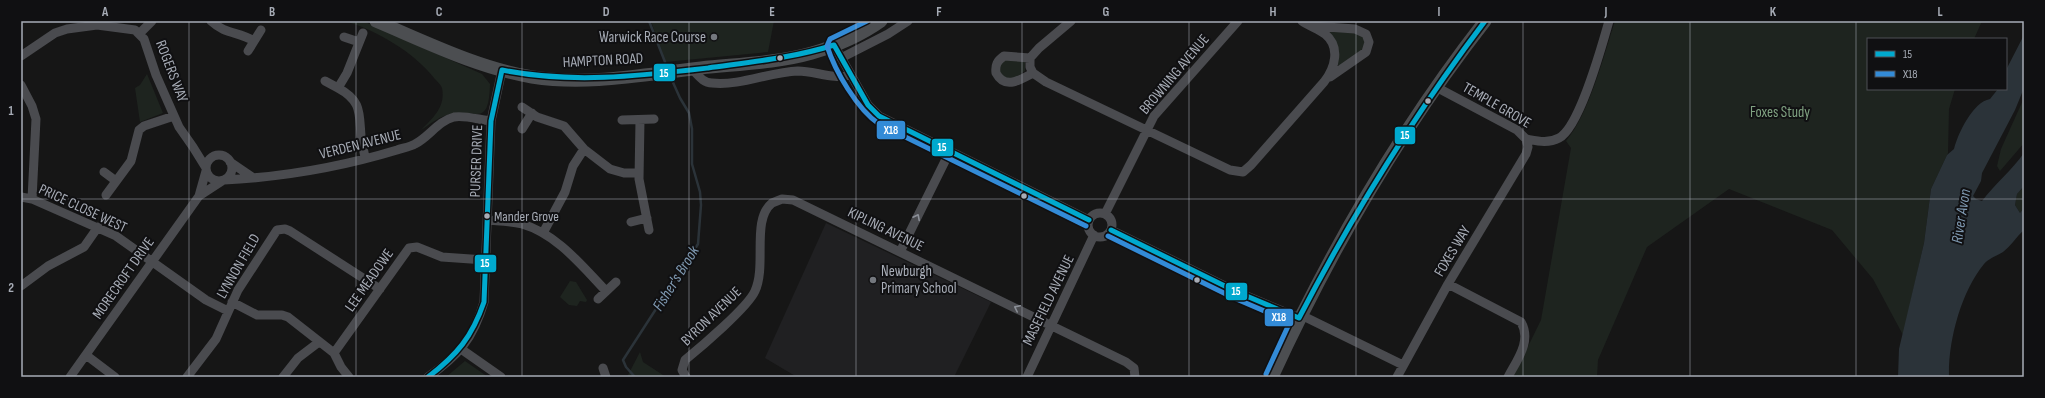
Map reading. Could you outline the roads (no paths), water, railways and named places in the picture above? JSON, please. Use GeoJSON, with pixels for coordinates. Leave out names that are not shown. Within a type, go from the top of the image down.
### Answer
{"type":"FeatureCollection","features":[{"type":"Feature","properties":{"kind":"main road","name":"HAMPTON ROAD"},"geometry":{"type":"LineString","coordinates":[[376,21],[502,70],[534,77],[574,80],[793,58],[834,45],[853,37],[881,21]]}},
{"type":"Feature","properties":{"kind":"main road"},"geometry":{"type":"LineString","coordinates":[[1272,377],[1319,278],[1360,206],[1405,133],[1436,87],[1485,21]]}},
{"type":"Feature","properties":{"kind":"street"},"geometry":{"type":"LineString","coordinates":[[140,33],[152,21]]}},
{"type":"Feature","properties":{"kind":"street"},"geometry":{"type":"LineString","coordinates":[[211,21],[225,31],[240,34],[254,41]]}},
{"type":"Feature","properties":{"kind":"street"},"geometry":{"type":"LineString","coordinates":[[841,58],[884,36],[908,21]]}},
{"type":"Feature","properties":{"kind":"street"},"geometry":{"type":"LineString","coordinates":[[1071,21],[1039,48],[1030,58],[1030,67],[1033,73],[1046,82],[1230,170],[1243,172],[1251,165],[1324,82],[1333,69],[1335,54],[1331,39],[1302,21]]}},
{"type":"Feature","properties":{"kind":"street","name":"BROWNING AVENUE"},"geometry":{"type":"LineString","coordinates":[[1105,214],[1154,116],[1238,21]]}},
{"type":"Feature","properties":{"kind":"street","name":"TEMPLE GROVE"},"geometry":{"type":"LineString","coordinates":[[1436,87],[1517,130],[1526,139],[1548,142],[1564,134],[1592,81],[1609,21]]}},
{"type":"Feature","properties":{"kind":"street","name":"ROGERS WAY"},"geometry":{"type":"LineString","coordinates":[[21,56],[55,33],[78,24],[131,28],[140,33],[144,39],[156,75],[174,116],[183,134],[194,147],[206,170]]}},
{"type":"Feature","properties":{"kind":"street"},"geometry":{"type":"LineString","coordinates":[[1311,26],[1355,29],[1366,34],[1369,42],[1366,52],[1324,82]]}},
{"type":"Feature","properties":{"kind":"street"},"geometry":{"type":"LineString","coordinates":[[248,51],[261,30]]}},
{"type":"Feature","properties":{"kind":"street"},"geometry":{"type":"LineString","coordinates":[[338,88],[347,73],[363,33]]}},
{"type":"Feature","properties":{"kind":"street"},"geometry":{"type":"LineString","coordinates":[[344,37],[359,42]]}},
{"type":"Feature","properties":{"kind":"street"},"geometry":{"type":"LineString","coordinates":[[834,45],[870,108],[879,116],[1089,220]]}},
{"type":"Feature","properties":{"kind":"street"},"geometry":{"type":"LineString","coordinates":[[1030,58],[1004,56],[998,62],[996,73],[1003,81],[1010,83],[1014,83],[1033,73]]}},
{"type":"Feature","properties":{"kind":"street"},"geometry":{"type":"LineString","coordinates":[[692,69],[702,79],[713,84],[798,71],[842,77],[850,75]]}},
{"type":"Feature","properties":{"kind":"street","name":"PURSER DRIVE"},"geometry":{"type":"LineString","coordinates":[[428,377],[449,362],[461,349],[475,326],[484,302],[491,121],[502,70]]}},
{"type":"Feature","properties":{"kind":"street"},"geometry":{"type":"LineString","coordinates":[[325,81],[349,95],[358,108],[365,158]]}},
{"type":"Feature","properties":{"kind":"street"},"geometry":{"type":"LineString","coordinates":[[21,85],[32,106],[36,119],[32,199]]}},
{"type":"Feature","properties":{"kind":"street"},"geometry":{"type":"LineString","coordinates":[[522,107],[532,114],[564,126],[584,149],[610,169],[624,173],[638,173]]}},
{"type":"Feature","properties":{"kind":"street"},"geometry":{"type":"LineString","coordinates":[[522,129],[532,114]]}},
{"type":"Feature","properties":{"kind":"street"},"geometry":{"type":"LineString","coordinates":[[106,195],[131,160],[139,130],[144,126],[174,116]]}},
{"type":"Feature","properties":{"kind":"street","name":"VERDEN AVENUE"},"geometry":{"type":"LineString","coordinates":[[223,180],[252,177],[274,177],[302,172],[414,145],[442,122],[455,117],[491,121]]}},
{"type":"Feature","properties":{"kind":"street"},"geometry":{"type":"LineString","coordinates":[[622,120],[654,119]]}},
{"type":"Feature","properties":{"kind":"street"},"geometry":{"type":"LineString","coordinates":[[640,120],[638,173],[649,230]]}},
{"type":"Feature","properties":{"kind":"street","name":"FOXES WAY"},"geometry":{"type":"LineString","coordinates":[[1397,377],[1448,284],[1526,154],[1528,147],[1526,139]]}},
{"type":"Feature","properties":{"kind":"street","name":"ROGERS WAY"},"geometry":{"type":"LineString","coordinates":[[194,147],[216,156]]}},
{"type":"Feature","properties":{"kind":"street"},"geometry":{"type":"LineString","coordinates":[[543,233],[565,192],[573,166],[584,149]]}},
{"type":"Feature","properties":{"kind":"street"},"geometry":{"type":"LineString","coordinates":[[900,252],[950,151]]}},
{"type":"Feature","properties":{"kind":"street"},"geometry":{"type":"LineString","coordinates":[[230,162],[231,173],[223,180],[214,180],[206,170],[208,161],[216,156],[224,157],[252,177]]}},
{"type":"Feature","properties":{"kind":"street","name":"MORECROFT DRIVE"},"geometry":{"type":"LineString","coordinates":[[70,377],[199,196],[206,170]]}},
{"type":"Feature","properties":{"kind":"street"},"geometry":{"type":"LineString","coordinates":[[104,172],[116,181]]}},
{"type":"Feature","properties":{"kind":"street","name":"MORECROFT DRIVE"},"geometry":{"type":"LineString","coordinates":[[199,196],[223,180]]}},
{"type":"Feature","properties":{"kind":"street","name":"PRICE CLOSE WEST"},"geometry":{"type":"LineString","coordinates":[[21,197],[32,199],[116,236],[206,300],[257,315],[285,316],[334,353]]}},
{"type":"Feature","properties":{"kind":"street","name":"BYRON AVENUE"},"geometry":{"type":"LineString","coordinates":[[686,377],[682,370],[685,360],[742,308],[755,292],[760,274],[762,218],[764,212],[769,205],[776,200],[794,200]]}},
{"type":"Feature","properties":{"kind":"street","name":"KIPLING AVENUE"},"geometry":{"type":"LineString","coordinates":[[794,200],[1126,362],[1134,368],[1135,377]]}},
{"type":"Feature","properties":{"kind":"street"},"geometry":{"type":"LineString","coordinates":[[1097,213],[1105,214],[1111,220],[1111,230],[1105,236],[1094,236],[1089,230],[1089,220],[1097,213]]}},
{"type":"Feature","properties":{"kind":"street"},"geometry":{"type":"LineString","coordinates":[[631,222],[647,218]]}},
{"type":"Feature","properties":{"kind":"street"},"geometry":{"type":"LineString","coordinates":[[488,220],[520,224],[543,233],[566,250],[606,291]]}},
{"type":"Feature","properties":{"kind":"street"},"geometry":{"type":"LineString","coordinates":[[21,286],[48,266],[84,247],[98,227]]}},
{"type":"Feature","properties":{"kind":"street","name":"LYNNON FIELD"},"geometry":{"type":"LineString","coordinates":[[187,377],[216,339],[230,306],[273,234],[282,229],[290,231],[380,289]]}},
{"type":"Feature","properties":{"kind":"street"},"geometry":{"type":"LineString","coordinates":[[1111,230],[1236,292],[1300,316],[1404,365]]}},
{"type":"Feature","properties":{"kind":"street","name":"MASEFIELD AVENUE"},"geometry":{"type":"LineString","coordinates":[[1027,377],[1094,236]]}},
{"type":"Feature","properties":{"kind":"street","name":"LEE MEADOWE"},"geometry":{"type":"LineString","coordinates":[[334,353],[411,247],[417,247],[442,257],[485,260]]}},
{"type":"Feature","properties":{"kind":"street"},"geometry":{"type":"LineString","coordinates":[[598,299],[616,282]]}},
{"type":"Feature","properties":{"kind":"street"},"geometry":{"type":"LineString","coordinates":[[1448,284],[1521,322],[1525,333],[1524,344],[1508,377]]}},
{"type":"Feature","properties":{"kind":"street"},"geometry":{"type":"LineString","coordinates":[[283,377],[298,358],[319,342]]}},
{"type":"Feature","properties":{"kind":"street"},"geometry":{"type":"LineString","coordinates":[[461,349],[501,377]]}},
{"type":"Feature","properties":{"kind":"street"},"geometry":{"type":"LineString","coordinates":[[334,353],[344,372],[349,377]]}},
{"type":"Feature","properties":{"kind":"street"},"geometry":{"type":"LineString","coordinates":[[86,355],[115,377]]}},
{"type":"Feature","properties":{"kind":"street"},"geometry":{"type":"LineString","coordinates":[[603,368],[606,377]]}},
{"type":"Feature","properties":{"kind":"water","name":"River Avon"},"geometry":{"type":"Polygon","coordinates":[[[2024,35],[2024,88],[2015,110],[1982,173],[1981,181],[1973,196],[1982,201],[2024,153],[2024,186],[2017,194],[2015,205],[2020,213],[2024,208],[2024,230],[2006,250],[1988,260],[1984,264],[1969,288],[1954,333],[1949,363],[1949,377],[1898,377],[1899,349],[1924,243],[1931,189],[1947,155],[1954,149],[1959,135],[1972,112],[1984,101],[1990,99],[1997,90],[2007,90],[2007,68],[2024,35]]]}},
{"type":"Feature","properties":{"kind":"waterway","name":"Fisher's Brook"},"geometry":{"type":"LineString","coordinates":[[649,21],[665,62]]}},
{"type":"Feature","properties":{"kind":"waterway","name":"Fisher's Brook"},"geometry":{"type":"LineString","coordinates":[[635,377],[626,367],[623,360],[698,244],[701,205],[700,192],[692,164],[692,129],[689,113],[671,78]]}},
{"type":"Feature","properties":{"kind":"place","name":"Warwick Race Course"},"geometry":{"type":"Point","coordinates":[714,37]}},
{"type":"Feature","properties":{"kind":"place","name":"Mander Grove"},"geometry":{"type":"Point","coordinates":[487,216]}},
{"type":"Feature","properties":{"kind":"place","name":"Newburgh Primary School"},"geometry":{"type":"Point","coordinates":[873,280]}},
{"type":"Feature","properties":{"kind":"park label","name":"Foxes Study"},"geometry":{"type":"Point","coordinates":[1780,112]}}]}
